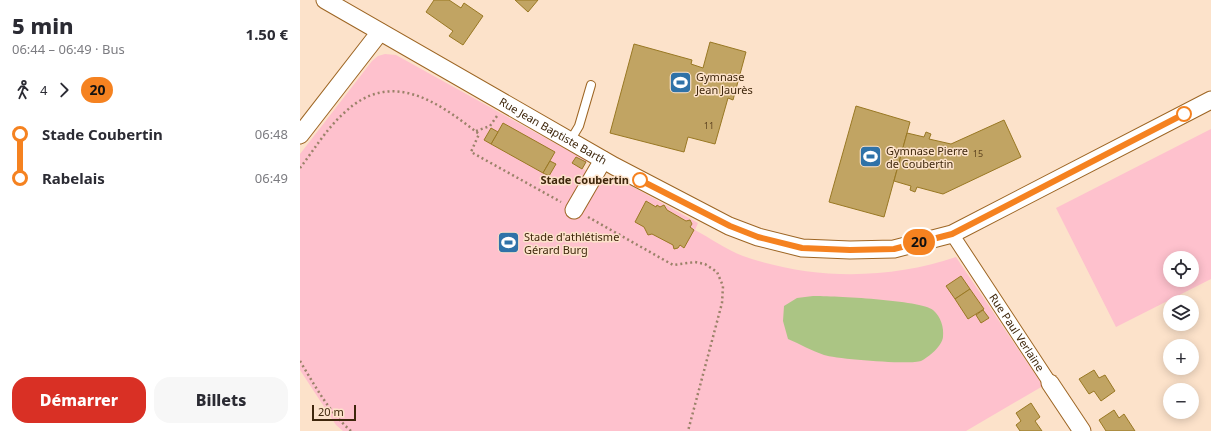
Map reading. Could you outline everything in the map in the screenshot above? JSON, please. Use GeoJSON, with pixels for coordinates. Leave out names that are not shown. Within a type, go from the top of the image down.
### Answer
{"type":"FeatureCollection","features":[{"type":"Feature","properties":{"kind":"street","name":"Rue Jean Baptiste Barth"},"geometry":{"type":"LineString","coordinates":[[325,0],[603,160],[730,226],[758,237],[802,248],[850,250],[894,249],[952,234],[1211,100]]}},
{"type":"Feature","properties":{"kind":"street"},"geometry":{"type":"LineString","coordinates":[[300,135],[380,32]]}},
{"type":"Feature","properties":{"kind":"street"},"geometry":{"type":"LineString","coordinates":[[574,210],[603,160]]}},
{"type":"Feature","properties":{"kind":"street","name":"Rue Paul Verlaine"},"geometry":{"type":"LineString","coordinates":[[952,234],[1082,431]]}},
{"type":"Feature","properties":{"kind":"lane"},"geometry":{"type":"LineString","coordinates":[[570,141],[579,126],[590,85]]}},
{"type":"Feature","properties":{"kind":"path"},"geometry":{"type":"LineString","coordinates":[[300,168],[343,113],[363,99],[372,95],[393,91],[408,92],[422,96],[458,116],[476,131],[479,134],[471,152],[673,265],[695,262],[705,264],[717,272],[723,286],[722,303],[688,431]]}},
{"type":"Feature","properties":{"kind":"path"},"geometry":{"type":"LineString","coordinates":[[476,131],[490,126],[497,116]]}},
{"type":"Feature","properties":{"kind":"path"},"geometry":{"type":"LineString","coordinates":[[300,361],[324,400],[340,422],[351,431]]}},
{"type":"Feature","properties":{"kind":"shaded area","name":"Stade d'athlétisme Gérard Burg"},"geometry":{"type":"Polygon","coordinates":[[[385,54],[396,55],[587,161],[583,169],[612,185],[617,178],[698,223],[695,230],[743,256],[796,270],[850,274],[904,270],[930,265],[956,257],[1043,386],[966,431],[343,431],[336,425],[300,370],[300,154],[372,61],[378,56],[385,54]]]}},
{"type":"Feature","properties":{"kind":"shaded area"},"geometry":{"type":"Polygon","coordinates":[[[1211,129],[1211,279],[1199,285],[1199,251],[1163,251],[1163,287],[1195,287],[1179,295],[1163,295],[1163,303],[1116,327],[1056,208],[1211,129]]]}},
{"type":"Feature","properties":{"kind":"shaded area"},"geometry":{"type":"Polygon","coordinates":[[[813,296],[876,299],[925,307],[933,310],[940,319],[943,337],[935,351],[921,361],[873,361],[824,355],[788,339],[783,321],[784,306],[797,298],[813,296]]]}},
{"type":"Feature","properties":{"kind":"building"},"geometry":{"type":"Polygon","coordinates":[[[434,0],[449,0],[461,8],[464,3],[483,16],[463,45],[449,36],[453,31],[426,12],[434,0]]]}},
{"type":"Feature","properties":{"kind":"building"},"geometry":{"type":"Polygon","coordinates":[[[515,0],[538,0],[528,12],[515,0]]]}},
{"type":"Feature","properties":{"kind":"building","name":"Gymnase Jean Jaurès"},"geometry":{"type":"Polygon","coordinates":[[[710,42],[746,52],[733,100],[728,98],[715,144],[688,137],[684,152],[610,133],[634,44],[692,60],[691,64],[703,68],[710,42]]]}},
{"type":"Feature","properties":{"kind":"building","name":"Gymnase Pierre de Coubertin"},"geometry":{"type":"Polygon","coordinates":[[[856,106],[910,122],[884,217],[829,202],[856,106]]]}},
{"type":"Feature","properties":{"kind":"building"},"geometry":{"type":"Polygon","coordinates":[[[1004,120],[1021,157],[943,194],[917,187],[915,192],[910,190],[911,186],[894,181],[907,133],[924,137],[926,132],[931,134],[929,139],[951,144],[1004,120]]]}},
{"type":"Feature","properties":{"kind":"building"},"geometry":{"type":"Polygon","coordinates":[[[503,123],[555,152],[543,173],[491,144],[503,123]]]}},
{"type":"Feature","properties":{"kind":"building"},"geometry":{"type":"Polygon","coordinates":[[[491,128],[498,132],[491,144],[484,140],[491,128]]]}},
{"type":"Feature","properties":{"kind":"building"},"geometry":{"type":"Polygon","coordinates":[[[576,157],[586,162],[582,169],[572,163],[576,157]]]}},
{"type":"Feature","properties":{"kind":"building"},"geometry":{"type":"Polygon","coordinates":[[[550,161],[556,164],[549,176],[543,173],[550,161]]]}},
{"type":"Feature","properties":{"kind":"building"},"geometry":{"type":"Polygon","coordinates":[[[646,201],[656,207],[657,205],[660,207],[664,205],[667,210],[686,221],[690,220],[692,224],[690,227],[694,230],[684,248],[680,245],[678,248],[674,249],[673,245],[652,234],[648,235],[644,227],[635,222],[646,201]]]}},
{"type":"Feature","properties":{"kind":"building"},"geometry":{"type":"Polygon","coordinates":[[[961,276],[970,289],[955,299],[946,286],[961,276]]]}},
{"type":"Feature","properties":{"kind":"building"},"geometry":{"type":"Polygon","coordinates":[[[970,289],[984,309],[968,319],[955,299],[970,289]]]}},
{"type":"Feature","properties":{"kind":"building"},"geometry":{"type":"Polygon","coordinates":[[[983,310],[989,318],[981,323],[976,315],[983,310]]]}},
{"type":"Feature","properties":{"kind":"building"},"geometry":{"type":"Polygon","coordinates":[[[1094,370],[1099,378],[1105,375],[1115,391],[1101,401],[1094,391],[1089,394],[1079,379],[1094,370]]]}},
{"type":"Feature","properties":{"kind":"building"},"geometry":{"type":"Polygon","coordinates":[[[1031,403],[1040,417],[1035,421],[1042,431],[1020,431],[1016,425],[1021,421],[1016,413],[1031,403]]]}},
{"type":"Feature","properties":{"kind":"building"},"geometry":{"type":"Polygon","coordinates":[[[1114,410],[1119,418],[1124,414],[1135,431],[1106,431],[1099,420],[1114,410]]]}},
{"type":"Feature","properties":{"kind":"bus line","name":"20"},"geometry":{"type":"LineString","coordinates":[[640,180],[730,226],[758,237],[802,248],[850,250],[894,249],[952,234],[1184,114]]}},
{"type":"Feature","properties":{"kind":"place","name":"Gymnase Jean Jaurès"},"geometry":{"type":"Point","coordinates":[681,83]}},
{"type":"Feature","properties":{"kind":"place","name":"Gymnase Pierre de Coubertin"},"geometry":{"type":"Point","coordinates":[871,157]}},
{"type":"Feature","properties":{"kind":"place","name":"Stade Coubertin"},"geometry":{"type":"Point","coordinates":[640,180]}},
{"type":"Feature","properties":{"kind":"place","name":"Stade d'athlétisme Gérard Burg"},"geometry":{"type":"Point","coordinates":[509,243]}}]}
